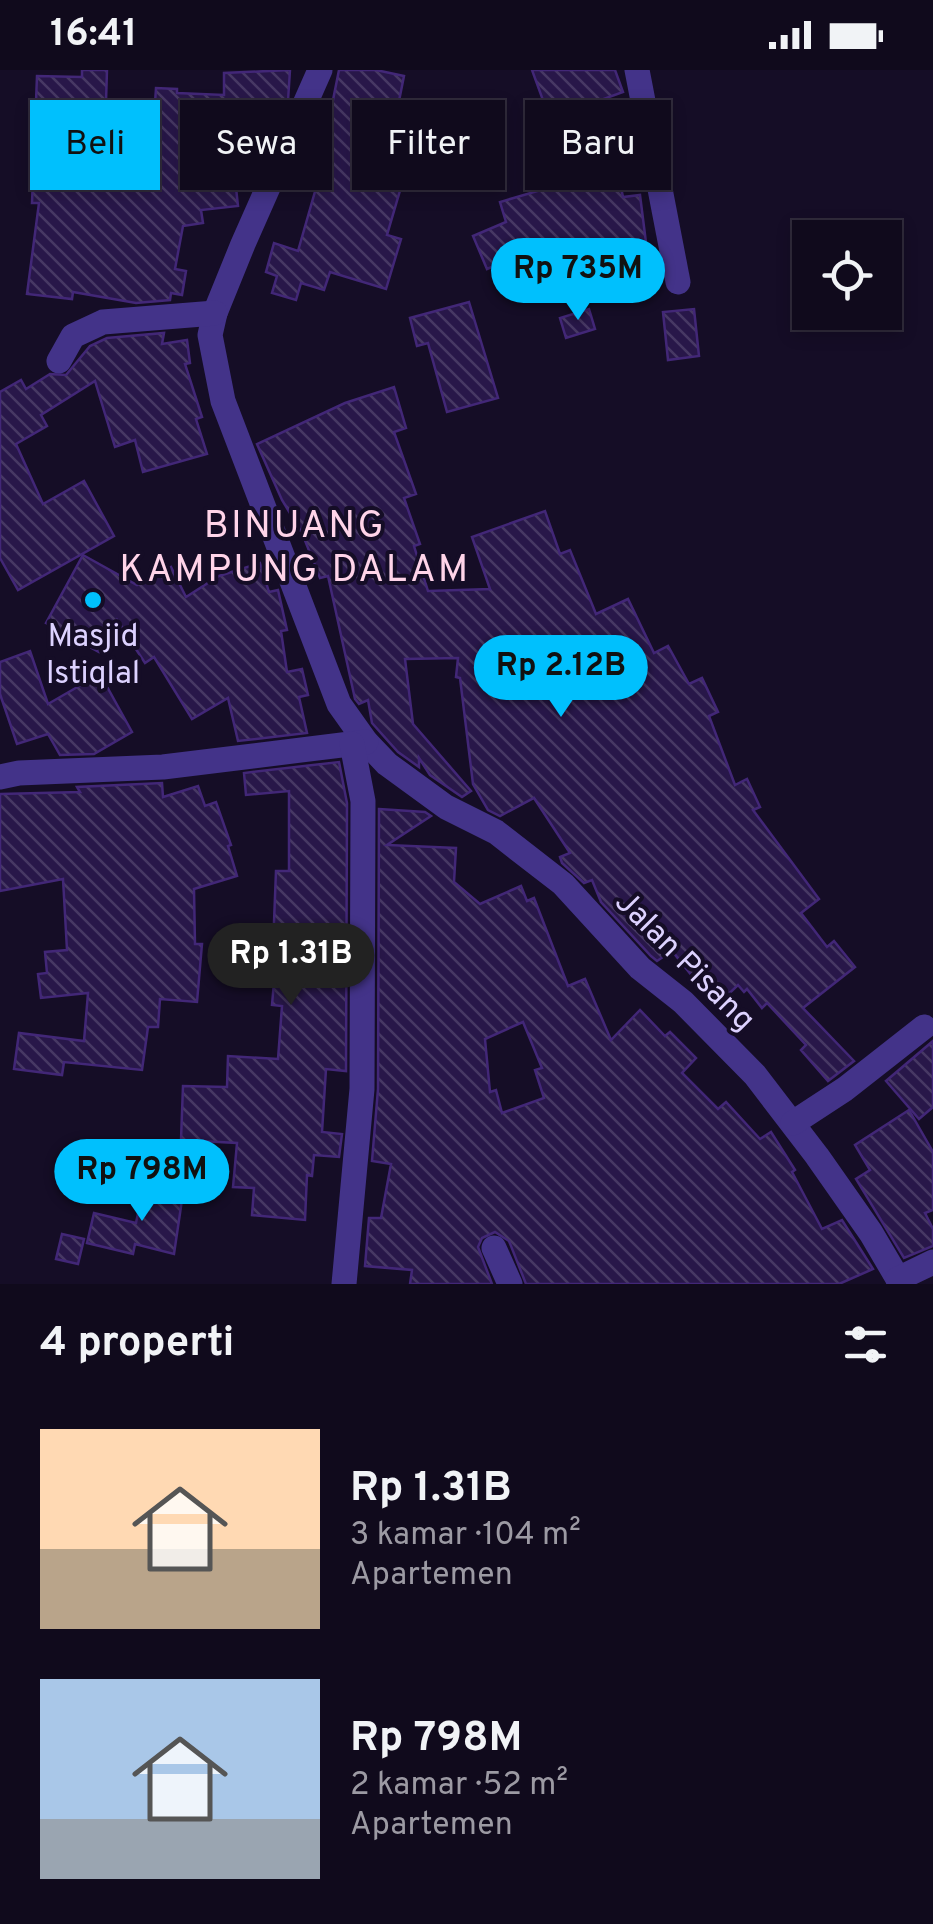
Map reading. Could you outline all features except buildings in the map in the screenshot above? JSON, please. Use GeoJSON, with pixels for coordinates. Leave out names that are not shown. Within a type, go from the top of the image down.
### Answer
{"type":"FeatureCollection","features":[{"type":"Feature","properties":{"kind":"street","name":"Jalan Pisang"},"geometry":{"type":"LineString","coordinates":[[320,70],[215,313],[210,335],[223,401],[339,704],[359,743],[446,807],[496,832],[563,884],[640,968],[682,1002],[755,1075],[871,1233],[900,1281]]}},
{"type":"Feature","properties":{"kind":"street"},"geometry":{"type":"LineString","coordinates":[[638,70],[678,282]]}},
{"type":"Feature","properties":{"kind":"street"},"geometry":{"type":"LineString","coordinates":[[59,361],[73,336],[103,322],[215,313]]}},
{"type":"Feature","properties":{"kind":"street"},"geometry":{"type":"LineString","coordinates":[[0,777],[163,766],[359,743],[363,815],[362,1089],[344,1284]]}},
{"type":"Feature","properties":{"kind":"street"},"geometry":{"type":"LineString","coordinates":[[792,1123],[844,1089],[924,1027]]}},
{"type":"Feature","properties":{"kind":"street"},"geometry":{"type":"LineString","coordinates":[[494,1248],[510,1284]]}},
{"type":"Feature","properties":{"kind":"street"},"geometry":{"type":"LineString","coordinates":[[900,1281],[933,1262]]}},
{"type":"Feature","properties":{"kind":"place","name":"Masjid Istiqlal"},"geometry":{"type":"Point","coordinates":[93,600]}},
{"type":"Feature","properties":{"kind":"district","name":"BINUANG KAMPUNG DALAM"},"geometry":{"type":"Point","coordinates":[295,546]}}]}
